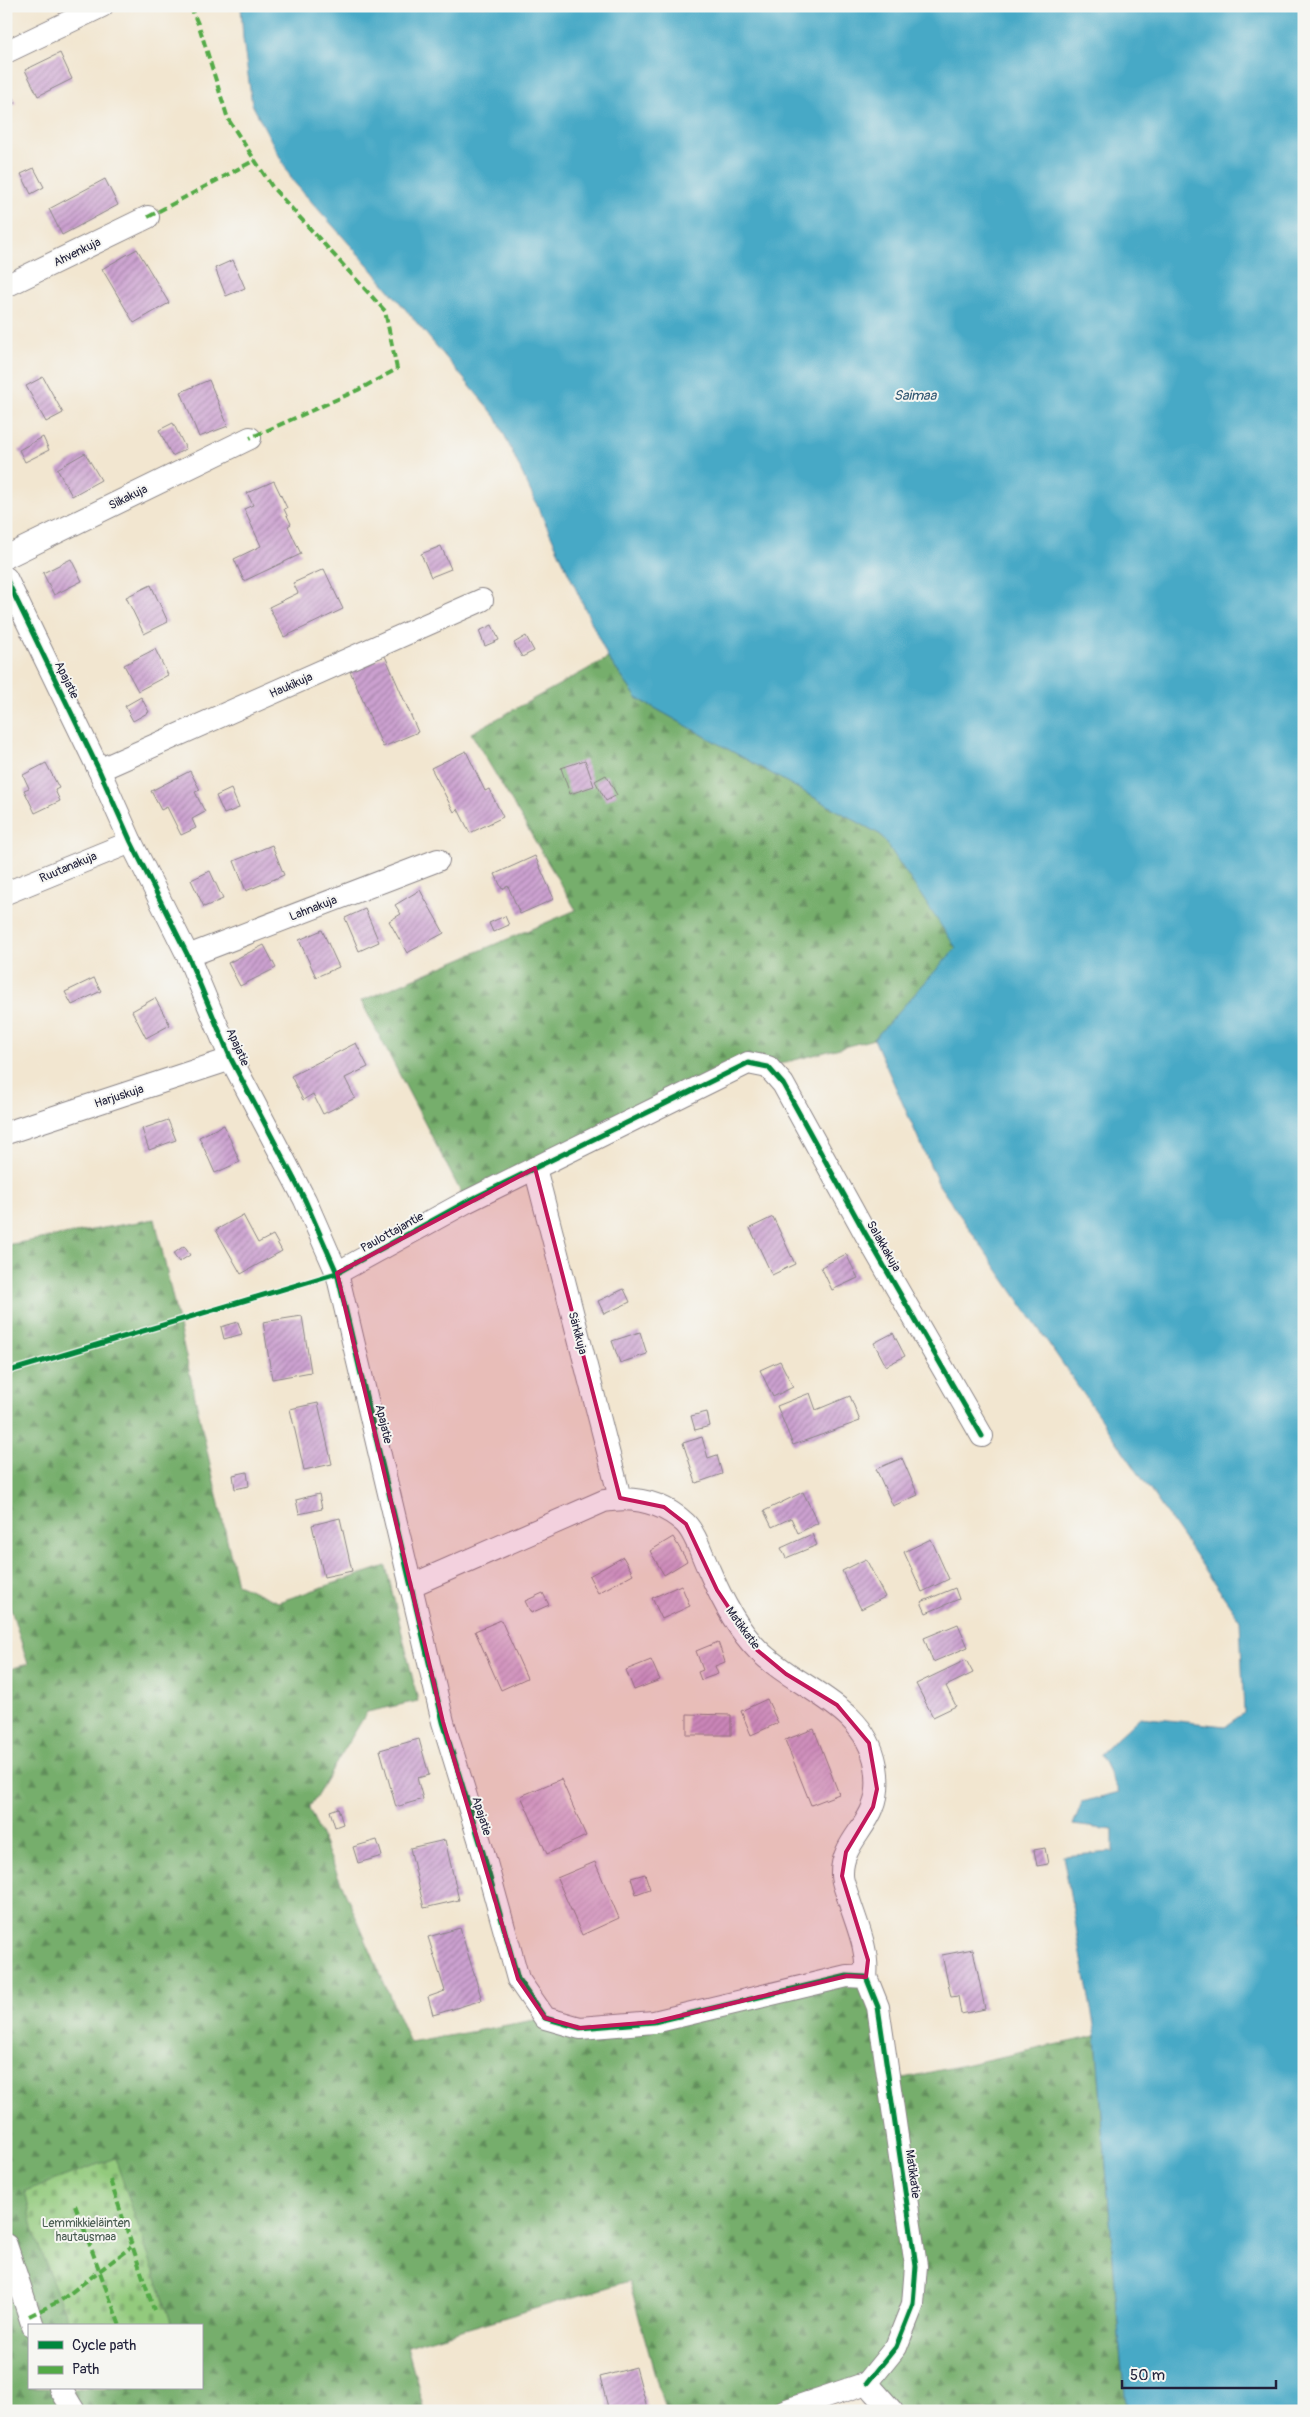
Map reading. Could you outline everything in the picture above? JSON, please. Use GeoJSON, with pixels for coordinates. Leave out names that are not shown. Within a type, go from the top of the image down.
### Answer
{"type":"FeatureCollection","features":[{"type":"Feature","properties":{"kind":"street"},"geometry":{"type":"LineString","coordinates":[[6,52],[102,6]]}},
{"type":"Feature","properties":{"kind":"street","name":"Ahvenkuja"},"geometry":{"type":"LineString","coordinates":[[6,286],[148,217]]}},
{"type":"Feature","properties":{"kind":"street","name":"Siikakuja"},"geometry":{"type":"LineString","coordinates":[[6,557],[250,438]]}},
{"type":"Feature","properties":{"kind":"street","name":"Apajatie"},"geometry":{"type":"LineString","coordinates":[[6,578],[99,770],[131,842],[188,956],[231,1059],[305,1200],[337,1273],[443,1722],[483,1852],[518,1980],[545,2018],[580,2028],[654,2022],[857,1976]]}},
{"type":"Feature","properties":{"kind":"street","name":"Haukikuja"},"geometry":{"type":"LineString","coordinates":[[99,770],[482,600]]}},
{"type":"Feature","properties":{"kind":"street","name":"Ruutanakuja"},"geometry":{"type":"LineString","coordinates":[[6,893],[131,842]]}},
{"type":"Feature","properties":{"kind":"street","name":"Lahnakuja"},"geometry":{"type":"LineString","coordinates":[[188,956],[438,860]]}},
{"type":"Feature","properties":{"kind":"street","name":"Harjuskuja"},"geometry":{"type":"LineString","coordinates":[[6,1133],[231,1059]]}},
{"type":"Feature","properties":{"kind":"street","name":"Paulottajantie"},"geometry":{"type":"LineString","coordinates":[[337,1273],[466,1202],[748,1063],[768,1067]]}},
{"type":"Feature","properties":{"kind":"street","name":"Salakkakuja"},"geometry":{"type":"LineString","coordinates":[[768,1067],[783,1084],[865,1233],[982,1436]]}},
{"type":"Feature","properties":{"kind":"street","name":"Särkikuja"},"geometry":{"type":"LineString","coordinates":[[535,1168],[620,1498]]}},
{"type":"Feature","properties":{"kind":"street","name":"Matikkatie"},"geometry":{"type":"LineString","coordinates":[[410,1586],[604,1501],[620,1498],[637,1499],[664,1507],[686,1524],[717,1590],[736,1622],[757,1650],[786,1674],[812,1688],[837,1705],[856,1722],[868,1743],[876,1766],[877,1789],[873,1807],[846,1852],[842,1876],[868,1960],[857,1976],[878,2007],[916,2266],[913,2304],[896,2347],[867,2383]]}},
{"type":"Feature","properties":{"kind":"street"},"geometry":{"type":"LineString","coordinates":[[6,2245],[32,2324]]}},
{"type":"Feature","properties":{"kind":"street"},"geometry":{"type":"LineString","coordinates":[[784,2411],[867,2383],[892,2411]]}},
{"type":"Feature","properties":{"kind":"street"},"geometry":{"type":"LineString","coordinates":[[61,2390],[74,2411]]}},
{"type":"Feature","properties":{"kind":"highlighted area"},"geometry":{"type":"Polygon","coordinates":[[[535,1168],[620,1498],[664,1507],[686,1524],[717,1590],[757,1650],[786,1674],[837,1705],[869,1743],[877,1789],[873,1807],[846,1852],[842,1876],[868,1960],[866,1977],[847,1976],[654,2022],[580,2028],[545,2018],[518,1979],[443,1722],[337,1273],[535,1168]]]}},
{"type":"Feature","properties":{"kind":"green space"},"geometry":{"type":"Polygon","coordinates":[[[608,658],[637,698],[881,835],[957,948],[874,1039],[768,1067],[748,1063],[466,1202],[361,1001],[576,910],[471,733],[608,658]]]}},
{"type":"Feature","properties":{"kind":"green space"},"geometry":{"type":"Polygon","coordinates":[[[155,1219],[237,1584],[278,1602],[386,1566],[418,1701],[367,1712],[309,1808],[410,2043],[545,2018],[580,2028],[866,1977],[890,2081],[1096,2036],[1121,2362],[1127,2411],[892,2411],[867,2383],[784,2411],[665,2411],[629,2281],[407,2346],[425,2411],[6,2411],[6,1670],[28,1664],[6,1593],[6,1245],[155,1219]]]}},
{"type":"Feature","properties":{"kind":"green space","name":"Lemmikkieläinten hautausmaa"},"geometry":{"type":"Polygon","coordinates":[[[115,2158],[171,2322],[169,2324],[69,2324],[35,2237],[25,2191],[115,2158]]]}},
{"type":"Feature","properties":{"kind":"water","name":"Saimaa"},"geometry":{"type":"Polygon","coordinates":[[[241,6],[1304,6],[1304,2411],[1127,2411],[1121,2362],[1096,2036],[1063,1856],[1113,1852],[1113,1830],[1073,1825],[1082,1802],[1119,1792],[1100,1754],[1140,1717],[1225,1726],[1244,1713],[1240,1620],[939,1185],[874,1039],[956,948],[881,835],[637,698],[608,658],[496,417],[369,266],[292,180],[252,104],[243,39],[241,6]]]}},
{"type":"Feature","properties":{"kind":"building"},"geometry":{"type":"Polygon","coordinates":[[[60,53],[72,79],[38,96],[25,70],[60,53]]]}},
{"type":"Feature","properties":{"kind":"building"},"geometry":{"type":"Polygon","coordinates":[[[6,87],[16,103],[6,109],[6,87]]]}},
{"type":"Feature","properties":{"kind":"building"},"geometry":{"type":"Polygon","coordinates":[[[34,168],[44,187],[31,194],[21,174],[34,168]]]}},
{"type":"Feature","properties":{"kind":"building"},"geometry":{"type":"Polygon","coordinates":[[[105,179],[118,205],[62,235],[49,209],[105,179]]]}},
{"type":"Feature","properties":{"kind":"building"},"geometry":{"type":"Polygon","coordinates":[[[137,249],[169,303],[134,323],[102,269],[137,249]]]}},
{"type":"Feature","properties":{"kind":"building"},"geometry":{"type":"Polygon","coordinates":[[[233,260],[245,288],[226,296],[215,268],[233,260]]]}},
{"type":"Feature","properties":{"kind":"building"},"geometry":{"type":"Polygon","coordinates":[[[43,377],[63,413],[46,422],[26,386],[43,377]]]}},
{"type":"Feature","properties":{"kind":"building"},"geometry":{"type":"Polygon","coordinates":[[[209,380],[228,426],[199,437],[181,392],[209,380]]]}},
{"type":"Feature","properties":{"kind":"building"},"geometry":{"type":"Polygon","coordinates":[[[173,423],[186,449],[172,456],[159,430],[173,423]]]}},
{"type":"Feature","properties":{"kind":"building"},"geometry":{"type":"Polygon","coordinates":[[[43,437],[49,450],[25,462],[19,450],[43,437]]]}},
{"type":"Feature","properties":{"kind":"building"},"geometry":{"type":"Polygon","coordinates":[[[85,453],[101,480],[72,496],[57,469],[85,453]]]}},
{"type":"Feature","properties":{"kind":"building"},"geometry":{"type":"Polygon","coordinates":[[[274,481],[287,508],[284,509],[291,524],[288,526],[301,554],[244,581],[234,559],[261,546],[244,509],[253,505],[247,493],[274,481]]]}},
{"type":"Feature","properties":{"kind":"building"},"geometry":{"type":"Polygon","coordinates":[[[441,546],[451,569],[431,577],[421,554],[441,546]]]}},
{"type":"Feature","properties":{"kind":"building"},"geometry":{"type":"Polygon","coordinates":[[[71,559],[82,581],[54,595],[43,573],[71,559]]]}},
{"type":"Feature","properties":{"kind":"building"},"geometry":{"type":"Polygon","coordinates":[[[324,569],[343,609],[284,637],[269,607],[298,593],[293,583],[324,569]]]}},
{"type":"Feature","properties":{"kind":"building"},"geometry":{"type":"Polygon","coordinates":[[[151,585],[168,622],[144,634],[126,597],[151,585]]]}},
{"type":"Feature","properties":{"kind":"building"},"geometry":{"type":"Polygon","coordinates":[[[492,625],[499,640],[485,646],[479,631],[492,625]]]}},
{"type":"Feature","properties":{"kind":"building"},"geometry":{"type":"Polygon","coordinates":[[[526,636],[534,651],[522,657],[514,643],[526,636]]]}},
{"type":"Feature","properties":{"kind":"building"},"geometry":{"type":"Polygon","coordinates":[[[155,649],[168,675],[138,691],[124,665],[155,649]]]}},
{"type":"Feature","properties":{"kind":"building"},"geometry":{"type":"Polygon","coordinates":[[[385,656],[418,732],[383,747],[350,671],[385,656]]]}},
{"type":"Feature","properties":{"kind":"building"},"geometry":{"type":"Polygon","coordinates":[[[141,697],[149,712],[133,721],[125,706],[141,697]]]}},
{"type":"Feature","properties":{"kind":"building"},"geometry":{"type":"Polygon","coordinates":[[[466,751],[485,791],[489,789],[503,817],[470,833],[458,809],[454,812],[431,768],[466,751]]]}},
{"type":"Feature","properties":{"kind":"building"},"geometry":{"type":"Polygon","coordinates":[[[585,760],[594,786],[570,794],[561,768],[585,760]]]}},
{"type":"Feature","properties":{"kind":"building"},"geometry":{"type":"Polygon","coordinates":[[[46,763],[59,788],[55,790],[60,801],[35,813],[24,790],[29,788],[23,775],[46,763]]]}},
{"type":"Feature","properties":{"kind":"building"},"geometry":{"type":"Polygon","coordinates":[[[190,771],[200,790],[195,792],[205,812],[192,819],[196,828],[181,835],[167,807],[161,810],[151,791],[190,771]]]}},
{"type":"Feature","properties":{"kind":"building"},"geometry":{"type":"Polygon","coordinates":[[[606,775],[617,795],[606,801],[595,781],[606,775]]]}},
{"type":"Feature","properties":{"kind":"building"},"geometry":{"type":"Polygon","coordinates":[[[231,789],[239,808],[224,814],[216,796],[231,789]]]}},
{"type":"Feature","properties":{"kind":"building"},"geometry":{"type":"Polygon","coordinates":[[[272,845],[284,875],[246,891],[234,861],[272,845]]]}},
{"type":"Feature","properties":{"kind":"building"},"geometry":{"type":"Polygon","coordinates":[[[535,856],[554,899],[520,914],[508,886],[502,889],[495,874],[535,856]]]}},
{"type":"Feature","properties":{"kind":"building"},"geometry":{"type":"Polygon","coordinates":[[[210,871],[223,899],[204,907],[191,880],[210,871]]]}},
{"type":"Feature","properties":{"kind":"building"},"geometry":{"type":"Polygon","coordinates":[[[420,890],[444,933],[407,953],[389,921],[401,914],[395,905],[420,890]]]}},
{"type":"Feature","properties":{"kind":"building"},"geometry":{"type":"Polygon","coordinates":[[[365,909],[379,942],[359,951],[345,918],[365,909]]]}},
{"type":"Feature","properties":{"kind":"building"},"geometry":{"type":"Polygon","coordinates":[[[505,916],[509,925],[493,932],[489,923],[505,916]]]}},
{"type":"Feature","properties":{"kind":"building"},"geometry":{"type":"Polygon","coordinates":[[[322,930],[339,967],[316,977],[299,940],[322,930]]]}},
{"type":"Feature","properties":{"kind":"building"},"geometry":{"type":"Polygon","coordinates":[[[264,945],[276,968],[240,986],[228,963],[264,945]]]}},
{"type":"Feature","properties":{"kind":"building"},"geometry":{"type":"Polygon","coordinates":[[[94,978],[101,991],[72,1005],[65,992],[94,978]]]}},
{"type":"Feature","properties":{"kind":"building"},"geometry":{"type":"Polygon","coordinates":[[[155,998],[170,1025],[146,1038],[132,1011],[155,998]]]}},
{"type":"Feature","properties":{"kind":"building"},"geometry":{"type":"Polygon","coordinates":[[[356,1043],[368,1067],[345,1078],[355,1098],[323,1114],[313,1094],[303,1100],[291,1076],[356,1043]]]}},
{"type":"Feature","properties":{"kind":"building"},"geometry":{"type":"Polygon","coordinates":[[[168,1120],[176,1140],[149,1150],[142,1129],[168,1120]]]}},
{"type":"Feature","properties":{"kind":"building"},"geometry":{"type":"Polygon","coordinates":[[[224,1125],[240,1162],[215,1173],[199,1137],[224,1125]]]}},
{"type":"Feature","properties":{"kind":"building"},"geometry":{"type":"Polygon","coordinates":[[[243,1215],[258,1243],[273,1235],[282,1251],[241,1274],[216,1230],[243,1215]]]}},
{"type":"Feature","properties":{"kind":"building"},"geometry":{"type":"Polygon","coordinates":[[[773,1217],[795,1264],[772,1275],[750,1228],[773,1217]]]}},
{"type":"Feature","properties":{"kind":"building"},"geometry":{"type":"Polygon","coordinates":[[[184,1246],[190,1255],[179,1262],[173,1254],[184,1246]]]}},
{"type":"Feature","properties":{"kind":"building"},"geometry":{"type":"Polygon","coordinates":[[[846,1254],[858,1278],[832,1290],[821,1267],[846,1254]]]}},
{"type":"Feature","properties":{"kind":"building"},"geometry":{"type":"Polygon","coordinates":[[[624,1289],[630,1302],[604,1314],[598,1301],[624,1289]]]}},
{"type":"Feature","properties":{"kind":"building"},"geometry":{"type":"Polygon","coordinates":[[[302,1316],[311,1372],[272,1379],[263,1322],[302,1316]]]}},
{"type":"Feature","properties":{"kind":"building"},"geometry":{"type":"Polygon","coordinates":[[[238,1322],[242,1334],[224,1339],[221,1327],[238,1322]]]}},
{"type":"Feature","properties":{"kind":"building"},"geometry":{"type":"Polygon","coordinates":[[[640,1332],[647,1354],[620,1363],[612,1341],[640,1332]]]}},
{"type":"Feature","properties":{"kind":"building"},"geometry":{"type":"Polygon","coordinates":[[[893,1333],[905,1356],[886,1366],[874,1343],[893,1333]]]}},
{"type":"Feature","properties":{"kind":"building"},"geometry":{"type":"Polygon","coordinates":[[[780,1361],[793,1387],[773,1397],[760,1370],[780,1361]]]}},
{"type":"Feature","properties":{"kind":"building"},"geometry":{"type":"Polygon","coordinates":[[[810,1393],[816,1410],[850,1396],[860,1421],[793,1445],[777,1406],[810,1393]]]}},
{"type":"Feature","properties":{"kind":"building"},"geometry":{"type":"Polygon","coordinates":[[[318,1403],[332,1464],[304,1470],[290,1409],[318,1403]]]}},
{"type":"Feature","properties":{"kind":"building"},"geometry":{"type":"Polygon","coordinates":[[[707,1412],[710,1426],[695,1430],[691,1416],[707,1412]]]}},
{"type":"Feature","properties":{"kind":"building"},"geometry":{"type":"Polygon","coordinates":[[[702,1437],[708,1458],[717,1455],[722,1474],[696,1483],[683,1443],[702,1437]]]}},
{"type":"Feature","properties":{"kind":"building"},"geometry":{"type":"Polygon","coordinates":[[[902,1458],[918,1495],[893,1506],[876,1469],[902,1458]]]}},
{"type":"Feature","properties":{"kind":"building"},"geometry":{"type":"Polygon","coordinates":[[[247,1472],[249,1486],[235,1489],[233,1475],[247,1472]]]}},
{"type":"Feature","properties":{"kind":"building"},"geometry":{"type":"Polygon","coordinates":[[[803,1492],[818,1523],[798,1533],[791,1518],[772,1527],[764,1511],[803,1492]]]}},
{"type":"Feature","properties":{"kind":"building"},"geometry":{"type":"Polygon","coordinates":[[[319,1494],[322,1509],[299,1514],[296,1500],[319,1494]]]}},
{"type":"Feature","properties":{"kind":"building"},"geometry":{"type":"Polygon","coordinates":[[[340,1518],[352,1571],[324,1577],[312,1525],[340,1518]]]}},
{"type":"Feature","properties":{"kind":"building"},"geometry":{"type":"Polygon","coordinates":[[[812,1534],[817,1545],[786,1558],[781,1548],[812,1534]]]}},
{"type":"Feature","properties":{"kind":"building"},"geometry":{"type":"Polygon","coordinates":[[[673,1537],[687,1561],[664,1575],[650,1551],[673,1537]]]}},
{"type":"Feature","properties":{"kind":"building"},"geometry":{"type":"Polygon","coordinates":[[[931,1539],[949,1579],[922,1592],[904,1552],[931,1539]]]}},
{"type":"Feature","properties":{"kind":"building"},"geometry":{"type":"Polygon","coordinates":[[[623,1557],[633,1574],[598,1593],[589,1576],[623,1557]]]}},
{"type":"Feature","properties":{"kind":"building"},"geometry":{"type":"Polygon","coordinates":[[[866,1559],[885,1597],[861,1609],[842,1571],[866,1559]]]}},
{"type":"Feature","properties":{"kind":"building"},"geometry":{"type":"Polygon","coordinates":[[[681,1585],[690,1606],[662,1619],[652,1598],[681,1585]]]}},
{"type":"Feature","properties":{"kind":"building"},"geometry":{"type":"Polygon","coordinates":[[[955,1588],[959,1599],[926,1613],[921,1602],[955,1588]]]}},
{"type":"Feature","properties":{"kind":"building"},"geometry":{"type":"Polygon","coordinates":[[[543,1593],[549,1605],[531,1613],[525,1601],[543,1593]]]}},
{"type":"Feature","properties":{"kind":"building"},"geometry":{"type":"Polygon","coordinates":[[[501,1620],[527,1678],[501,1690],[475,1631],[501,1620]]]}},
{"type":"Feature","properties":{"kind":"building"},"geometry":{"type":"Polygon","coordinates":[[[958,1624],[968,1647],[933,1662],[924,1638],[958,1624]]]}},
{"type":"Feature","properties":{"kind":"building"},"geometry":{"type":"Polygon","coordinates":[[[718,1642],[725,1662],[715,1666],[718,1674],[701,1680],[698,1672],[703,1670],[696,1651],[718,1642]]]}},
{"type":"Feature","properties":{"kind":"building"},"geometry":{"type":"Polygon","coordinates":[[[651,1660],[660,1680],[634,1690],[626,1670],[651,1660]]]}},
{"type":"Feature","properties":{"kind":"building"},"geometry":{"type":"Polygon","coordinates":[[[966,1660],[973,1673],[946,1686],[956,1706],[933,1717],[916,1684],[966,1660]]]}},
{"type":"Feature","properties":{"kind":"building"},"geometry":{"type":"Polygon","coordinates":[[[767,1699],[778,1723],[751,1735],[741,1711],[767,1699]]]}},
{"type":"Feature","properties":{"kind":"building"},"geometry":{"type":"Polygon","coordinates":[[[687,1714],[731,1715],[731,1735],[687,1735],[687,1714]]]}},
{"type":"Feature","properties":{"kind":"building"},"geometry":{"type":"Polygon","coordinates":[[[814,1729],[839,1794],[811,1805],[785,1740],[814,1729]]]}},
{"type":"Feature","properties":{"kind":"building"},"geometry":{"type":"Polygon","coordinates":[[[419,1739],[429,1775],[417,1778],[423,1799],[396,1807],[380,1750],[419,1739]]]}},
{"type":"Feature","properties":{"kind":"building"},"geometry":{"type":"Polygon","coordinates":[[[561,1779],[586,1836],[547,1854],[521,1796],[561,1779]]]}},
{"type":"Feature","properties":{"kind":"building"},"geometry":{"type":"Polygon","coordinates":[[[338,1808],[343,1824],[335,1827],[330,1811],[338,1808]]]}},
{"type":"Feature","properties":{"kind":"building"},"geometry":{"type":"Polygon","coordinates":[[[377,1840],[382,1856],[358,1863],[353,1847],[377,1840]]]}},
{"type":"Feature","properties":{"kind":"building"},"geometry":{"type":"Polygon","coordinates":[[[445,1840],[459,1900],[424,1908],[410,1848],[445,1840]]]}},
{"type":"Feature","properties":{"kind":"building"},"geometry":{"type":"Polygon","coordinates":[[[1045,1848],[1048,1864],[1037,1866],[1034,1850],[1045,1848]]]}},
{"type":"Feature","properties":{"kind":"building"},"geometry":{"type":"Polygon","coordinates":[[[595,1862],[619,1918],[582,1935],[557,1878],[595,1862]]]}},
{"type":"Feature","properties":{"kind":"building"},"geometry":{"type":"Polygon","coordinates":[[[645,1874],[650,1889],[636,1894],[631,1878],[645,1874]]]}},
{"type":"Feature","properties":{"kind":"building"},"geometry":{"type":"Polygon","coordinates":[[[460,1928],[482,2000],[433,2015],[428,1997],[445,1991],[428,1937],[460,1928]]]}},
{"type":"Feature","properties":{"kind":"building"},"geometry":{"type":"Polygon","coordinates":[[[973,1949],[985,2009],[961,2014],[958,1996],[951,1997],[942,1955],[973,1949]]]}},
{"type":"Feature","properties":{"kind":"building"},"geometry":{"type":"Polygon","coordinates":[[[636,2367],[648,2411],[609,2411],[600,2377],[636,2367]]]}},
{"type":"Feature","properties":{"kind":"marked path"},"geometry":{"type":"LineString","coordinates":[[190,6],[199,26],[228,119],[273,188],[385,311],[397,369],[358,390],[250,438]]}},
{"type":"Feature","properties":{"kind":"marked path"},"geometry":{"type":"LineString","coordinates":[[148,217],[255,160]]}},
{"type":"Feature","properties":{"kind":"marked path"},"geometry":{"type":"LineString","coordinates":[[110,2180],[154,2310]]}},
{"type":"Feature","properties":{"kind":"marked path"},"geometry":{"type":"LineString","coordinates":[[75,2205],[119,2324]]}},
{"type":"Feature","properties":{"kind":"marked path"},"geometry":{"type":"LineString","coordinates":[[29,2316],[60,2301],[131,2247]]}},
{"type":"Feature","properties":{"kind":"cycle path"},"geometry":{"type":"LineString","coordinates":[[6,578],[99,770],[131,842],[188,956],[231,1059],[305,1200],[337,1273],[443,1722],[483,1852],[518,1979],[545,2018],[580,2028],[654,2022],[847,1976],[866,1977],[878,2007],[916,2266],[913,2304],[896,2347],[867,2383]]}},
{"type":"Feature","properties":{"kind":"cycle path"},"geometry":{"type":"LineString","coordinates":[[6,1372],[337,1273],[466,1202],[748,1063],[768,1067],[783,1084],[865,1233],[982,1436]]}}]}
